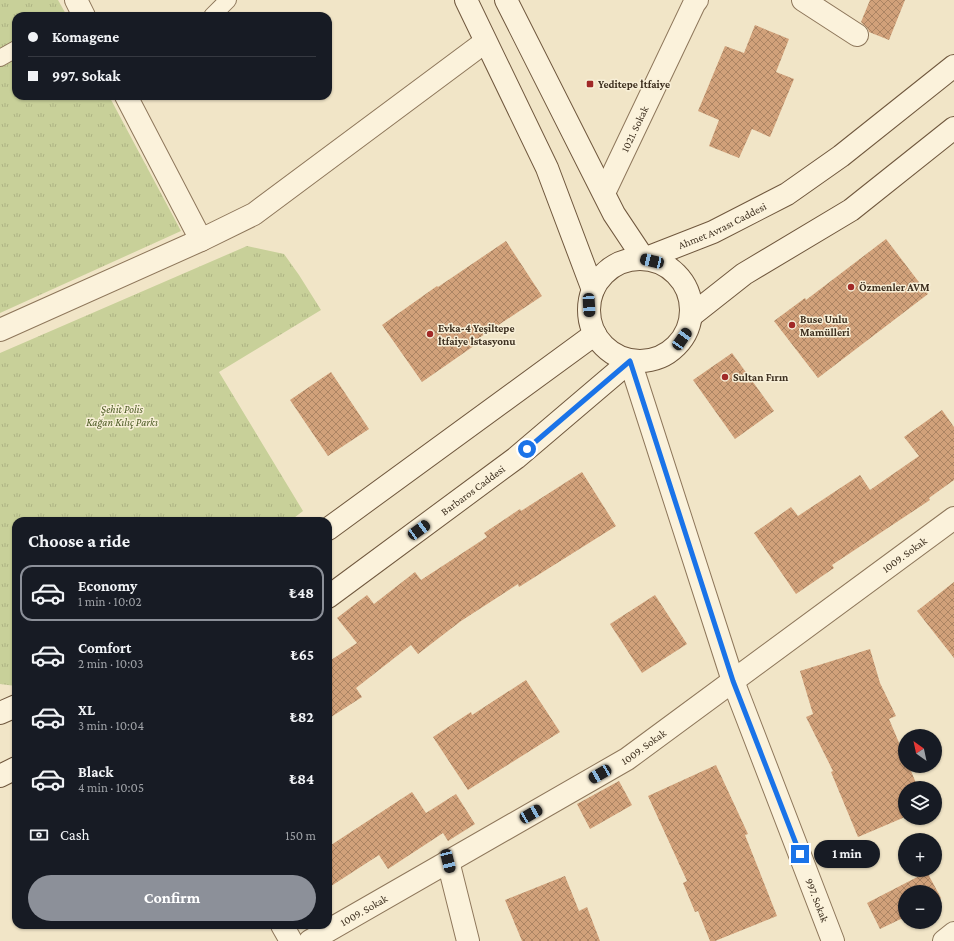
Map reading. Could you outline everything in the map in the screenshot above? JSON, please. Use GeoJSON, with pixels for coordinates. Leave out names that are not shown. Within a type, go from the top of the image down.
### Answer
{"type":"FeatureCollection","features":[{"type":"Feature","properties":{"kind":"street"},"geometry":{"type":"LineString","coordinates":[[466,0],[547,168],[593,290]]}},
{"type":"Feature","properties":{"kind":"street"},"geometry":{"type":"LineString","coordinates":[[506,0],[614,214],[644,259]]}},
{"type":"Feature","properties":{"kind":"street","name":"1021. Sokak"},"geometry":{"type":"LineString","coordinates":[[604,193],[697,0]]}},
{"type":"Feature","properties":{"kind":"street"},"geometry":{"type":"LineString","coordinates":[[803,0],[857,35]]}},
{"type":"Feature","properties":{"kind":"street"},"geometry":{"type":"LineString","coordinates":[[0,330],[201,240],[254,214],[486,42]]}},
{"type":"Feature","properties":{"kind":"street","name":"Ahmet Avrası Caddesi"},"geometry":{"type":"LineString","coordinates":[[644,259],[713,232],[788,194],[841,156],[954,66]]}},
{"type":"Feature","properties":{"kind":"street"},"geometry":{"type":"LineString","coordinates":[[128,100],[201,240]]}},
{"type":"Feature","properties":{"kind":"street"},"geometry":{"type":"LineString","coordinates":[[692,315],[744,274],[851,210],[954,128]]}},
{"type":"Feature","properties":{"kind":"street"},"geometry":{"type":"LineString","coordinates":[[644,259],[660,263],[674,271],[685,284],[691,299],[692,315],[687,332],[677,346],[664,356],[647,362],[630,361],[615,356],[604,346],[595,334],[590,320],[589,305],[593,290],[602,277],[614,267],[628,260],[644,259]]}},
{"type":"Feature","properties":{"kind":"street"},"geometry":{"type":"LineString","coordinates":[[332,526],[595,334]]}},
{"type":"Feature","properties":{"kind":"street","name":"Barbaros Caddesi"},"geometry":{"type":"LineString","coordinates":[[332,594],[516,458],[630,361]]}},
{"type":"Feature","properties":{"kind":"street","name":"997. Sokak"},"geometry":{"type":"LineString","coordinates":[[630,361],[733,681],[833,941]]}},
{"type":"Feature","properties":{"kind":"street","name":"1009. Sokak"},"geometry":{"type":"LineString","coordinates":[[332,928],[627,759],[954,518]]}},
{"type":"Feature","properties":{"kind":"street"},"geometry":{"type":"LineString","coordinates":[[0,712],[12,708]]}},
{"type":"Feature","properties":{"kind":"street"},"geometry":{"type":"LineString","coordinates":[[0,776],[12,770]]}},
{"type":"Feature","properties":{"kind":"street"},"geometry":{"type":"LineString","coordinates":[[448,861],[468,941]]}},
{"type":"Feature","properties":{"kind":"street"},"geometry":{"type":"LineString","coordinates":[[284,929],[291,941]]}},
{"type":"Feature","properties":{"kind":"street","name":"1009. Sokak"},"geometry":{"type":"LineString","coordinates":[[310,941],[331,929]]}},
{"type":"Feature","properties":{"kind":"street"},"geometry":{"type":"LineString","coordinates":[[944,941],[954,933]]}},
{"type":"Feature","properties":{"kind":"lane"},"geometry":{"type":"LineString","coordinates":[[216,12],[228,0]]}},
{"type":"Feature","properties":{"kind":"lane"},"geometry":{"type":"LineString","coordinates":[[0,58],[12,52]]}},
{"type":"Feature","properties":{"kind":"green space"},"geometry":{"type":"Polygon","coordinates":[[[0,0],[58,0],[65,12],[12,12],[12,100],[111,100],[181,231],[0,313],[0,0]]]}},
{"type":"Feature","properties":{"kind":"green space","name":"Şehit Polis Kağan Kılıç Parkı"},"geometry":{"type":"Polygon","coordinates":[[[247,246],[284,254],[321,310],[219,372],[303,511],[295,517],[12,517],[12,686],[0,684],[0,353],[247,246]]]}},
{"type":"Feature","properties":{"kind":"building"},"geometry":{"type":"Polygon","coordinates":[[[870,0],[905,0],[889,40],[869,32],[861,22],[870,0]]]}},
{"type":"Feature","properties":{"kind":"building"},"geometry":{"type":"Polygon","coordinates":[[[755,25],[789,39],[776,72],[794,79],[770,137],[752,129],[739,158],[709,146],[719,120],[698,111],[725,46],[744,53],[755,25]]]}},
{"type":"Feature","properties":{"kind":"building"},"geometry":{"type":"Polygon","coordinates":[[[886,239],[928,294],[818,378],[774,321],[805,298],[806,300],[886,239]]]}},
{"type":"Feature","properties":{"kind":"building"},"geometry":{"type":"Polygon","coordinates":[[[506,241],[542,296],[476,340],[478,343],[422,382],[382,325],[437,286],[438,287],[506,241]]]}},
{"type":"Feature","properties":{"kind":"building"},"geometry":{"type":"Polygon","coordinates":[[[732,353],[774,411],[735,439],[693,380],[732,353]]]}},
{"type":"Feature","properties":{"kind":"building"},"geometry":{"type":"Polygon","coordinates":[[[331,372],[369,429],[328,456],[290,400],[331,372]]]}},
{"type":"Feature","properties":{"kind":"building"},"geometry":{"type":"Polygon","coordinates":[[[942,410],[954,427],[954,480],[929,498],[930,500],[832,565],[834,568],[796,594],[754,533],[791,507],[798,516],[860,475],[870,490],[919,456],[904,437],[942,410]]]}},
{"type":"Feature","properties":{"kind":"building"},"geometry":{"type":"Polygon","coordinates":[[[582,472],[616,526],[519,587],[518,584],[461,621],[418,654],[411,645],[356,688],[362,697],[332,716],[332,659],[357,643],[337,618],[367,595],[374,604],[415,572],[421,580],[487,537],[484,533],[520,509],[521,511],[582,472]]]}},
{"type":"Feature","properties":{"kind":"building"},"geometry":{"type":"Polygon","coordinates":[[[954,582],[954,658],[917,611],[954,582]]]}},
{"type":"Feature","properties":{"kind":"building"},"geometry":{"type":"Polygon","coordinates":[[[655,595],[687,644],[642,673],[610,624],[655,595]]]}},
{"type":"Feature","properties":{"kind":"building"},"geometry":{"type":"Polygon","coordinates":[[[870,649],[880,683],[896,716],[889,719],[898,740],[898,773],[912,773],[915,781],[898,781],[898,820],[858,837],[831,772],[833,771],[806,717],[813,714],[800,671],[870,649]]]}},
{"type":"Feature","properties":{"kind":"building"},"geometry":{"type":"Polygon","coordinates":[[[526,680],[560,732],[468,790],[433,737],[471,712],[472,715],[526,680]]]}},
{"type":"Feature","properties":{"kind":"building"},"geometry":{"type":"Polygon","coordinates":[[[716,765],[748,834],[745,835],[777,916],[715,941],[710,941],[698,911],[695,912],[683,883],[687,881],[648,796],[716,765]]]}},
{"type":"Feature","properties":{"kind":"building"},"geometry":{"type":"Polygon","coordinates":[[[619,781],[632,805],[590,829],[577,804],[619,781]]]}},
{"type":"Feature","properties":{"kind":"building"},"geometry":{"type":"Polygon","coordinates":[[[412,792],[426,813],[456,794],[475,824],[448,841],[443,833],[388,869],[379,855],[332,885],[332,844],[412,792]]]}},
{"type":"Feature","properties":{"kind":"building"},"geometry":{"type":"Polygon","coordinates":[[[565,876],[579,911],[587,907],[600,941],[522,941],[505,900],[565,876]]]}},
{"type":"Feature","properties":{"kind":"building"},"geometry":{"type":"Polygon","coordinates":[[[917,877],[930,877],[934,885],[902,885],[917,877]]]}},
{"type":"Feature","properties":{"kind":"building"},"geometry":{"type":"Polygon","coordinates":[[[898,887],[898,920],[880,929],[867,903],[898,887]]]}},
{"type":"Feature","properties":{"kind":"place","name":"Yeditepe İtfaiye"},"geometry":{"type":"Point","coordinates":[590,84]}},
{"type":"Feature","properties":{"kind":"place","name":"Özmenler AVM"},"geometry":{"type":"Point","coordinates":[851,287]}},
{"type":"Feature","properties":{"kind":"place","name":"Buse Unlu Mamülleri"},"geometry":{"type":"Point","coordinates":[792,325]}},
{"type":"Feature","properties":{"kind":"place","name":"Evka-4 Yeşiltepe İtfaiye İstasyonu"},"geometry":{"type":"Point","coordinates":[430,334]}},
{"type":"Feature","properties":{"kind":"place","name":"Sultan Fırın"},"geometry":{"type":"Point","coordinates":[725,377]}},
{"type":"Feature","properties":{"kind":"route"},"geometry":{"type":"LineString","coordinates":[[527,449],[630,361],[733,681],[800,854]]}}]}
